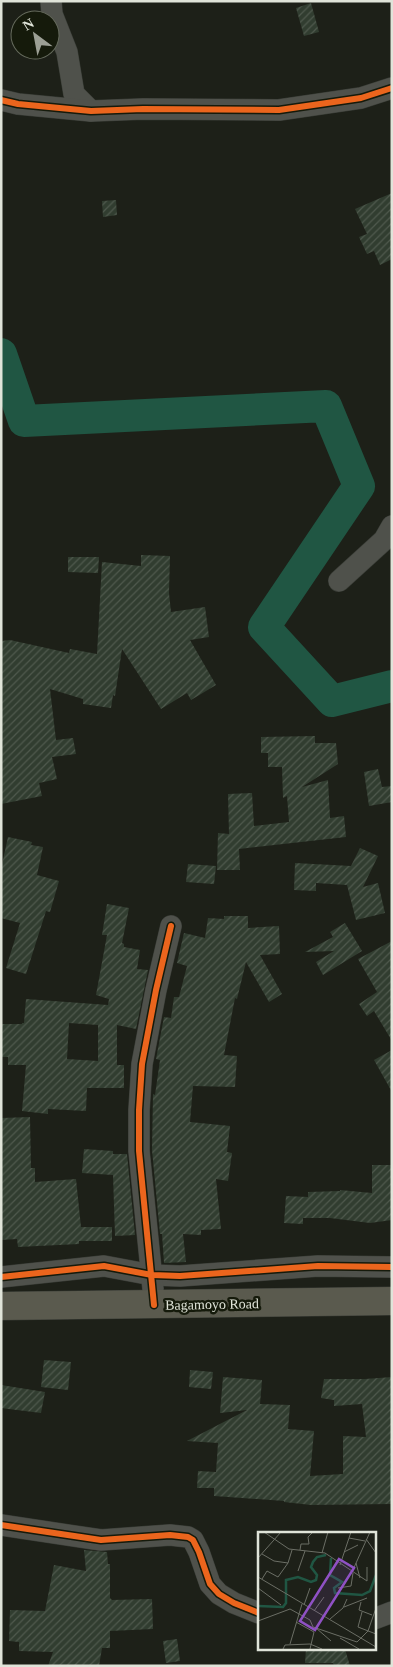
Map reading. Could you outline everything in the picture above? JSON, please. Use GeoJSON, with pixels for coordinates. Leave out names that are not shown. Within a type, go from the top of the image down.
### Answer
{"type":"FeatureCollection","features":[{"type":"Feature","properties":{"kind":"highway","name":"Bagamoyo Road"},"geometry":{"type":"LineString","coordinates":[[1,1306],[392,1301]]}},
{"type":"Feature","properties":{"kind":"street"},"geometry":{"type":"LineString","coordinates":[[51,1],[52,14],[67,52],[74,94],[91,111]]}},
{"type":"Feature","properties":{"kind":"street"},"geometry":{"type":"LineString","coordinates":[[1,100],[18,104],[91,111],[143,109],[279,110],[361,98],[392,88]]}},
{"type":"Feature","properties":{"kind":"street"},"geometry":{"type":"LineString","coordinates":[[339,581],[384,540],[392,526]]}},
{"type":"Feature","properties":{"kind":"street"},"geometry":{"type":"LineString","coordinates":[[154,1304],[139,1151],[139,1110],[142,1064],[156,990],[171,926]]}},
{"type":"Feature","properties":{"kind":"street"},"geometry":{"type":"LineString","coordinates":[[1,1277],[104,1266],[152,1275],[180,1276],[318,1266],[392,1267]]}},
{"type":"Feature","properties":{"kind":"street"},"geometry":{"type":"LineString","coordinates":[[1,1525],[101,1540],[170,1534],[188,1537],[193,1540],[199,1552],[210,1584],[220,1594],[234,1603],[258,1613]]}},
{"type":"Feature","properties":{"kind":"building"},"geometry":{"type":"Polygon","coordinates":[[[311,3],[319,32],[304,36],[296,8],[311,3]]]}},
{"type":"Feature","properties":{"kind":"building"},"geometry":{"type":"Polygon","coordinates":[[[392,193],[392,259],[380,265],[374,251],[367,254],[359,237],[367,234],[355,209],[392,193]]]}},
{"type":"Feature","properties":{"kind":"building"},"geometry":{"type":"Polygon","coordinates":[[[116,200],[117,215],[103,217],[102,201],[116,200]]]}},
{"type":"Feature","properties":{"kind":"building"},"geometry":{"type":"Polygon","coordinates":[[[141,555],[170,556],[169,593],[171,612],[205,607],[209,637],[190,640],[216,685],[191,700],[187,693],[161,709],[122,649],[115,696],[113,695],[111,708],[83,704],[83,699],[50,689],[56,740],[73,738],[76,754],[52,757],[57,779],[39,783],[42,796],[1,804],[1,641],[10,640],[69,653],[70,649],[97,654],[102,562],[141,566],[141,555]]]}},
{"type":"Feature","properties":{"kind":"building"},"geometry":{"type":"Polygon","coordinates":[[[68,557],[99,557],[98,573],[68,572],[68,557]]]}},
{"type":"Feature","properties":{"kind":"building"},"geometry":{"type":"Polygon","coordinates":[[[315,736],[315,743],[336,743],[338,764],[302,787],[328,780],[330,818],[344,816],[346,837],[239,849],[240,870],[217,870],[218,833],[229,834],[228,794],[252,793],[254,826],[289,822],[287,796],[283,798],[282,767],[268,767],[268,753],[261,753],[261,737],[315,736]]]}},
{"type":"Feature","properties":{"kind":"building"},"geometry":{"type":"Polygon","coordinates":[[[378,769],[382,787],[392,786],[392,802],[369,806],[364,772],[378,769]]]}},
{"type":"Feature","properties":{"kind":"building"},"geometry":{"type":"Polygon","coordinates":[[[8,837],[32,842],[31,845],[43,847],[37,875],[59,881],[50,912],[46,911],[26,974],[6,968],[20,923],[1,918],[1,869],[8,837]]]}},
{"type":"Feature","properties":{"kind":"building"},"geometry":{"type":"Polygon","coordinates":[[[360,848],[378,856],[363,887],[378,883],[385,913],[356,920],[347,885],[316,883],[316,891],[294,890],[295,863],[351,866],[360,848]]]}},
{"type":"Feature","properties":{"kind":"building"},"geometry":{"type":"Polygon","coordinates":[[[188,864],[216,866],[214,884],[186,882],[188,864]]]}},
{"type":"Feature","properties":{"kind":"building"},"geometry":{"type":"Polygon","coordinates":[[[107,904],[129,908],[122,943],[124,947],[140,950],[137,969],[148,970],[136,1029],[117,1025],[117,1065],[124,1065],[124,1088],[87,1088],[86,1111],[48,1109],[48,1114],[22,1111],[26,1065],[8,1065],[8,1057],[1,1057],[1,1024],[24,1023],[26,999],[108,1005],[109,999],[96,995],[107,935],[102,935],[107,904]],[[69,1023],[67,1059],[98,1061],[98,1025],[69,1023]]]}},
{"type":"Feature","properties":{"kind":"building"},"geometry":{"type":"Polygon","coordinates":[[[224,916],[248,916],[248,928],[279,926],[280,954],[260,955],[282,994],[269,1002],[246,962],[237,999],[235,998],[224,1055],[237,1056],[235,1087],[193,1086],[190,1122],[230,1126],[227,1152],[232,1153],[228,1181],[216,1179],[221,1229],[201,1230],[201,1235],[183,1234],[186,1262],[164,1263],[152,1150],[153,1094],[155,1095],[160,1060],[156,1059],[164,1017],[171,1018],[174,997],[179,997],[187,966],[177,963],[184,933],[205,938],[208,918],[224,919],[224,916]]]}},
{"type":"Feature","properties":{"kind":"building"},"geometry":{"type":"Polygon","coordinates":[[[345,923],[362,951],[323,975],[316,962],[334,951],[305,952],[333,937],[330,932],[345,923]]]}},
{"type":"Feature","properties":{"kind":"building"},"geometry":{"type":"Polygon","coordinates":[[[392,941],[392,1041],[374,1011],[367,1016],[359,1004],[377,992],[358,959],[392,941]]]}},
{"type":"Feature","properties":{"kind":"building"},"geometry":{"type":"Polygon","coordinates":[[[392,1050],[392,1092],[374,1060],[392,1050]]]}},
{"type":"Feature","properties":{"kind":"building"},"geometry":{"type":"Polygon","coordinates":[[[30,1117],[31,1168],[35,1168],[35,1182],[76,1179],[81,1227],[112,1227],[112,1241],[79,1241],[79,1244],[18,1247],[17,1239],[1,1240],[1,1118],[30,1117]]]}},
{"type":"Feature","properties":{"kind":"building"},"geometry":{"type":"Polygon","coordinates":[[[84,1149],[113,1151],[113,1154],[127,1154],[135,1235],[115,1236],[113,1175],[82,1173],[84,1149]]]}},
{"type":"Feature","properties":{"kind":"building"},"geometry":{"type":"Polygon","coordinates":[[[372,1165],[391,1165],[392,1220],[370,1223],[330,1218],[303,1218],[303,1224],[284,1223],[286,1196],[308,1197],[308,1192],[340,1190],[372,1193],[372,1165]]]}},
{"type":"Feature","properties":{"kind":"building"},"geometry":{"type":"Polygon","coordinates":[[[44,1360],[71,1362],[68,1390],[41,1387],[44,1360]]]}},
{"type":"Feature","properties":{"kind":"building"},"geometry":{"type":"Polygon","coordinates":[[[190,1370],[213,1372],[211,1389],[189,1387],[190,1370]]]}},
{"type":"Feature","properties":{"kind":"building"},"geometry":{"type":"Polygon","coordinates":[[[223,1377],[262,1380],[260,1404],[290,1405],[288,1429],[314,1431],[310,1476],[343,1474],[343,1436],[366,1437],[362,1404],[334,1406],[334,1400],[321,1398],[324,1379],[392,1377],[392,1504],[311,1505],[214,1496],[214,1488],[197,1488],[198,1471],[216,1472],[218,1443],[187,1441],[247,1410],[220,1413],[223,1377]]]}},
{"type":"Feature","properties":{"kind":"building"},"geometry":{"type":"Polygon","coordinates":[[[1,1385],[45,1392],[41,1413],[1,1408],[1,1385]]]}},
{"type":"Feature","properties":{"kind":"building"},"geometry":{"type":"Polygon","coordinates":[[[84,1550],[107,1552],[108,1564],[110,1564],[110,1598],[112,1600],[152,1599],[153,1629],[110,1631],[110,1648],[102,1648],[99,1666],[48,1666],[53,1652],[19,1651],[19,1642],[9,1641],[10,1610],[45,1611],[54,1565],[86,1571],[84,1550]]]}},
{"type":"Feature","properties":{"kind":"building"},"geometry":{"type":"Polygon","coordinates":[[[177,1639],[180,1661],[166,1663],[163,1641],[177,1639]]]}},
{"type":"Feature","properties":{"kind":"building"},"geometry":{"type":"Polygon","coordinates":[[[306,1650],[345,1650],[350,1666],[334,1666],[333,1663],[305,1663],[306,1650]]]}},
{"type":"Feature","properties":{"kind":"waterway"},"geometry":{"type":"LineString","coordinates":[[1,354],[24,421],[326,406],[359,486],[264,627],[332,701],[392,686]]}},
{"type":"Feature","properties":{"kind":"cycle path"},"geometry":{"type":"LineString","coordinates":[[1,100],[18,104],[91,111],[143,109],[279,110],[361,98],[392,88]]}},
{"type":"Feature","properties":{"kind":"cycle path"},"geometry":{"type":"LineString","coordinates":[[154,1305],[139,1151],[139,1110],[142,1064],[156,990],[171,926]]}},
{"type":"Feature","properties":{"kind":"cycle path"},"geometry":{"type":"LineString","coordinates":[[1,1277],[104,1266],[152,1275],[180,1276],[318,1266],[392,1267]]}},
{"type":"Feature","properties":{"kind":"cycle path"},"geometry":{"type":"LineString","coordinates":[[1,1525],[101,1540],[170,1535],[188,1537],[193,1540],[199,1552],[210,1584],[219,1594],[234,1603],[258,1613]]}}]}
